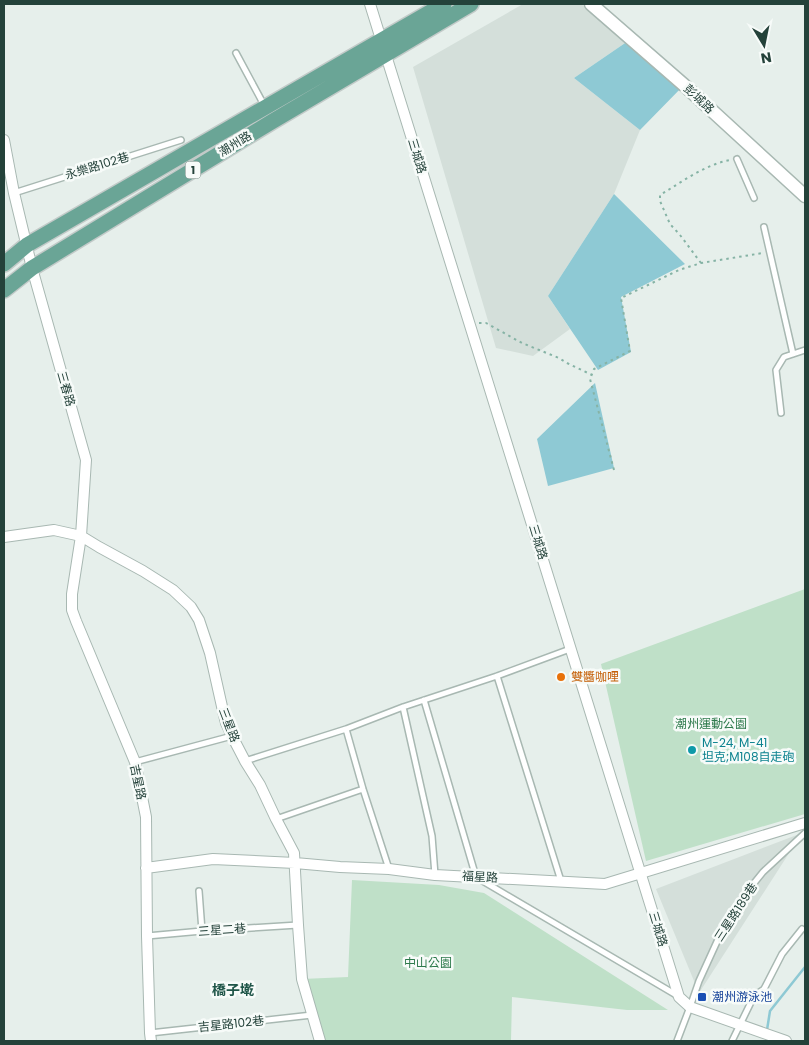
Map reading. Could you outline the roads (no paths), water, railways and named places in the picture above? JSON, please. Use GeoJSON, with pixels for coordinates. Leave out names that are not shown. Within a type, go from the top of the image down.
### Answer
{"type":"FeatureCollection","features":[{"type":"Feature","properties":{"kind":"main road","name":"潮州路"},"geometry":{"type":"LineString","coordinates":[[4,290],[32,268],[272,121],[383,48],[444,4]]}},
{"type":"Feature","properties":{"kind":"main road","name":"潮州路"},"geometry":{"type":"LineString","coordinates":[[4,264],[27,245],[266,108],[471,4]]}},
{"type":"Feature","properties":{"kind":"street","name":"三城路"},"geometry":{"type":"LineString","coordinates":[[370,4],[679,997]]}},
{"type":"Feature","properties":{"kind":"street","name":"彭城路"},"geometry":{"type":"LineString","coordinates":[[591,4],[684,85],[805,196]]}},
{"type":"Feature","properties":{"kind":"street","name":"三春路"},"geometry":{"type":"LineString","coordinates":[[4,140],[32,268],[86,460],[81,536]]}},
{"type":"Feature","properties":{"kind":"street","name":"三星路"},"geometry":{"type":"LineString","coordinates":[[4,537],[54,530],[81,536],[173,590],[191,607],[199,620],[210,653],[223,711],[232,736],[260,785],[294,853],[302,979],[320,1041]]}},
{"type":"Feature","properties":{"kind":"street","name":"吉星路"},"geometry":{"type":"LineString","coordinates":[[81,536],[72,594],[72,610],[134,762],[146,817],[147,936],[151,1037]]}},
{"type":"Feature","properties":{"kind":"street","name":"福星路"},"geometry":{"type":"LineString","coordinates":[[146,868],[213,859],[389,869],[435,875],[606,884],[805,823]]}},
{"type":"Feature","properties":{"kind":"street"},"geometry":{"type":"LineString","coordinates":[[679,997],[690,1007],[786,1041]]}},
{"type":"Feature","properties":{"kind":"lane"},"geometry":{"type":"LineString","coordinates":[[236,53],[266,108]]}},
{"type":"Feature","properties":{"kind":"lane","name":"永樂路102巷"},"geometry":{"type":"LineString","coordinates":[[14,192],[181,140]]}},
{"type":"Feature","properties":{"kind":"lane"},"geometry":{"type":"LineString","coordinates":[[737,159],[754,198]]}},
{"type":"Feature","properties":{"kind":"lane"},"geometry":{"type":"LineString","coordinates":[[764,227],[793,354]]}},
{"type":"Feature","properties":{"kind":"lane"},"geometry":{"type":"LineString","coordinates":[[782,413],[776,370],[784,357],[805,350]]}},
{"type":"Feature","properties":{"kind":"lane"},"geometry":{"type":"LineString","coordinates":[[245,761],[346,729],[571,648]]}},
{"type":"Feature","properties":{"kind":"lane"},"geometry":{"type":"LineString","coordinates":[[497,676],[561,881]]}},
{"type":"Feature","properties":{"kind":"lane"},"geometry":{"type":"LineString","coordinates":[[424,700],[476,877],[679,997]]}},
{"type":"Feature","properties":{"kind":"lane"},"geometry":{"type":"LineString","coordinates":[[403,707],[432,836],[435,875]]}},
{"type":"Feature","properties":{"kind":"lane"},"geometry":{"type":"LineString","coordinates":[[346,729],[389,869]]}},
{"type":"Feature","properties":{"kind":"lane"},"geometry":{"type":"LineString","coordinates":[[134,762],[232,736]]}},
{"type":"Feature","properties":{"kind":"lane"},"geometry":{"type":"LineString","coordinates":[[276,819],[363,789]]}},
{"type":"Feature","properties":{"kind":"lane","name":"三星路189巷"},"geometry":{"type":"LineString","coordinates":[[690,1007],[699,981],[720,935],[741,900],[763,872],[805,833]]}},
{"type":"Feature","properties":{"kind":"lane"},"geometry":{"type":"LineString","coordinates":[[199,891],[202,931]]}},
{"type":"Feature","properties":{"kind":"lane","name":"三星二巷"},"geometry":{"type":"LineString","coordinates":[[147,936],[298,925]]}},
{"type":"Feature","properties":{"kind":"lane"},"geometry":{"type":"LineString","coordinates":[[732,1041],[754,996],[764,988],[782,954],[802,929]]}},
{"type":"Feature","properties":{"kind":"lane"},"geometry":{"type":"LineString","coordinates":[[677,1041],[690,1007]]}},
{"type":"Feature","properties":{"kind":"lane","name":"吉星路102巷"},"geometry":{"type":"LineString","coordinates":[[151,1037],[312,1015]]}},
{"type":"Feature","properties":{"kind":"water"},"geometry":{"type":"Polygon","coordinates":[[[631,39],[684,85],[640,130],[574,78],[631,39]]]}},
{"type":"Feature","properties":{"kind":"water"},"geometry":{"type":"Polygon","coordinates":[[[614,194],[685,264],[621,297],[631,352],[598,370],[548,296],[614,194]]]}},
{"type":"Feature","properties":{"kind":"water"},"geometry":{"type":"Polygon","coordinates":[[[595,383],[614,468],[548,486],[537,439],[595,383]]]}},
{"type":"Feature","properties":{"kind":"waterway"},"geometry":{"type":"LineString","coordinates":[[767,1030],[770,1011],[805,967]]}},
{"type":"Feature","properties":{"kind":"place","name":"雙醬咖哩"},"geometry":{"type":"Point","coordinates":[561,677]}},
{"type":"Feature","properties":{"kind":"place","name":"M-24, M-41 坦克;M108自走砲"},"geometry":{"type":"Point","coordinates":[692,750]}},
{"type":"Feature","properties":{"kind":"place","name":"潮州游泳池"},"geometry":{"type":"Point","coordinates":[702,997]}},
{"type":"Feature","properties":{"kind":"district","name":"橋子墘"},"geometry":{"type":"Point","coordinates":[233,990]}},
{"type":"Feature","properties":{"kind":"park label","name":"潮州運動公園"},"geometry":{"type":"Point","coordinates":[711,724]}},
{"type":"Feature","properties":{"kind":"park label","name":"中山公園"},"geometry":{"type":"Point","coordinates":[428,963]}}]}
